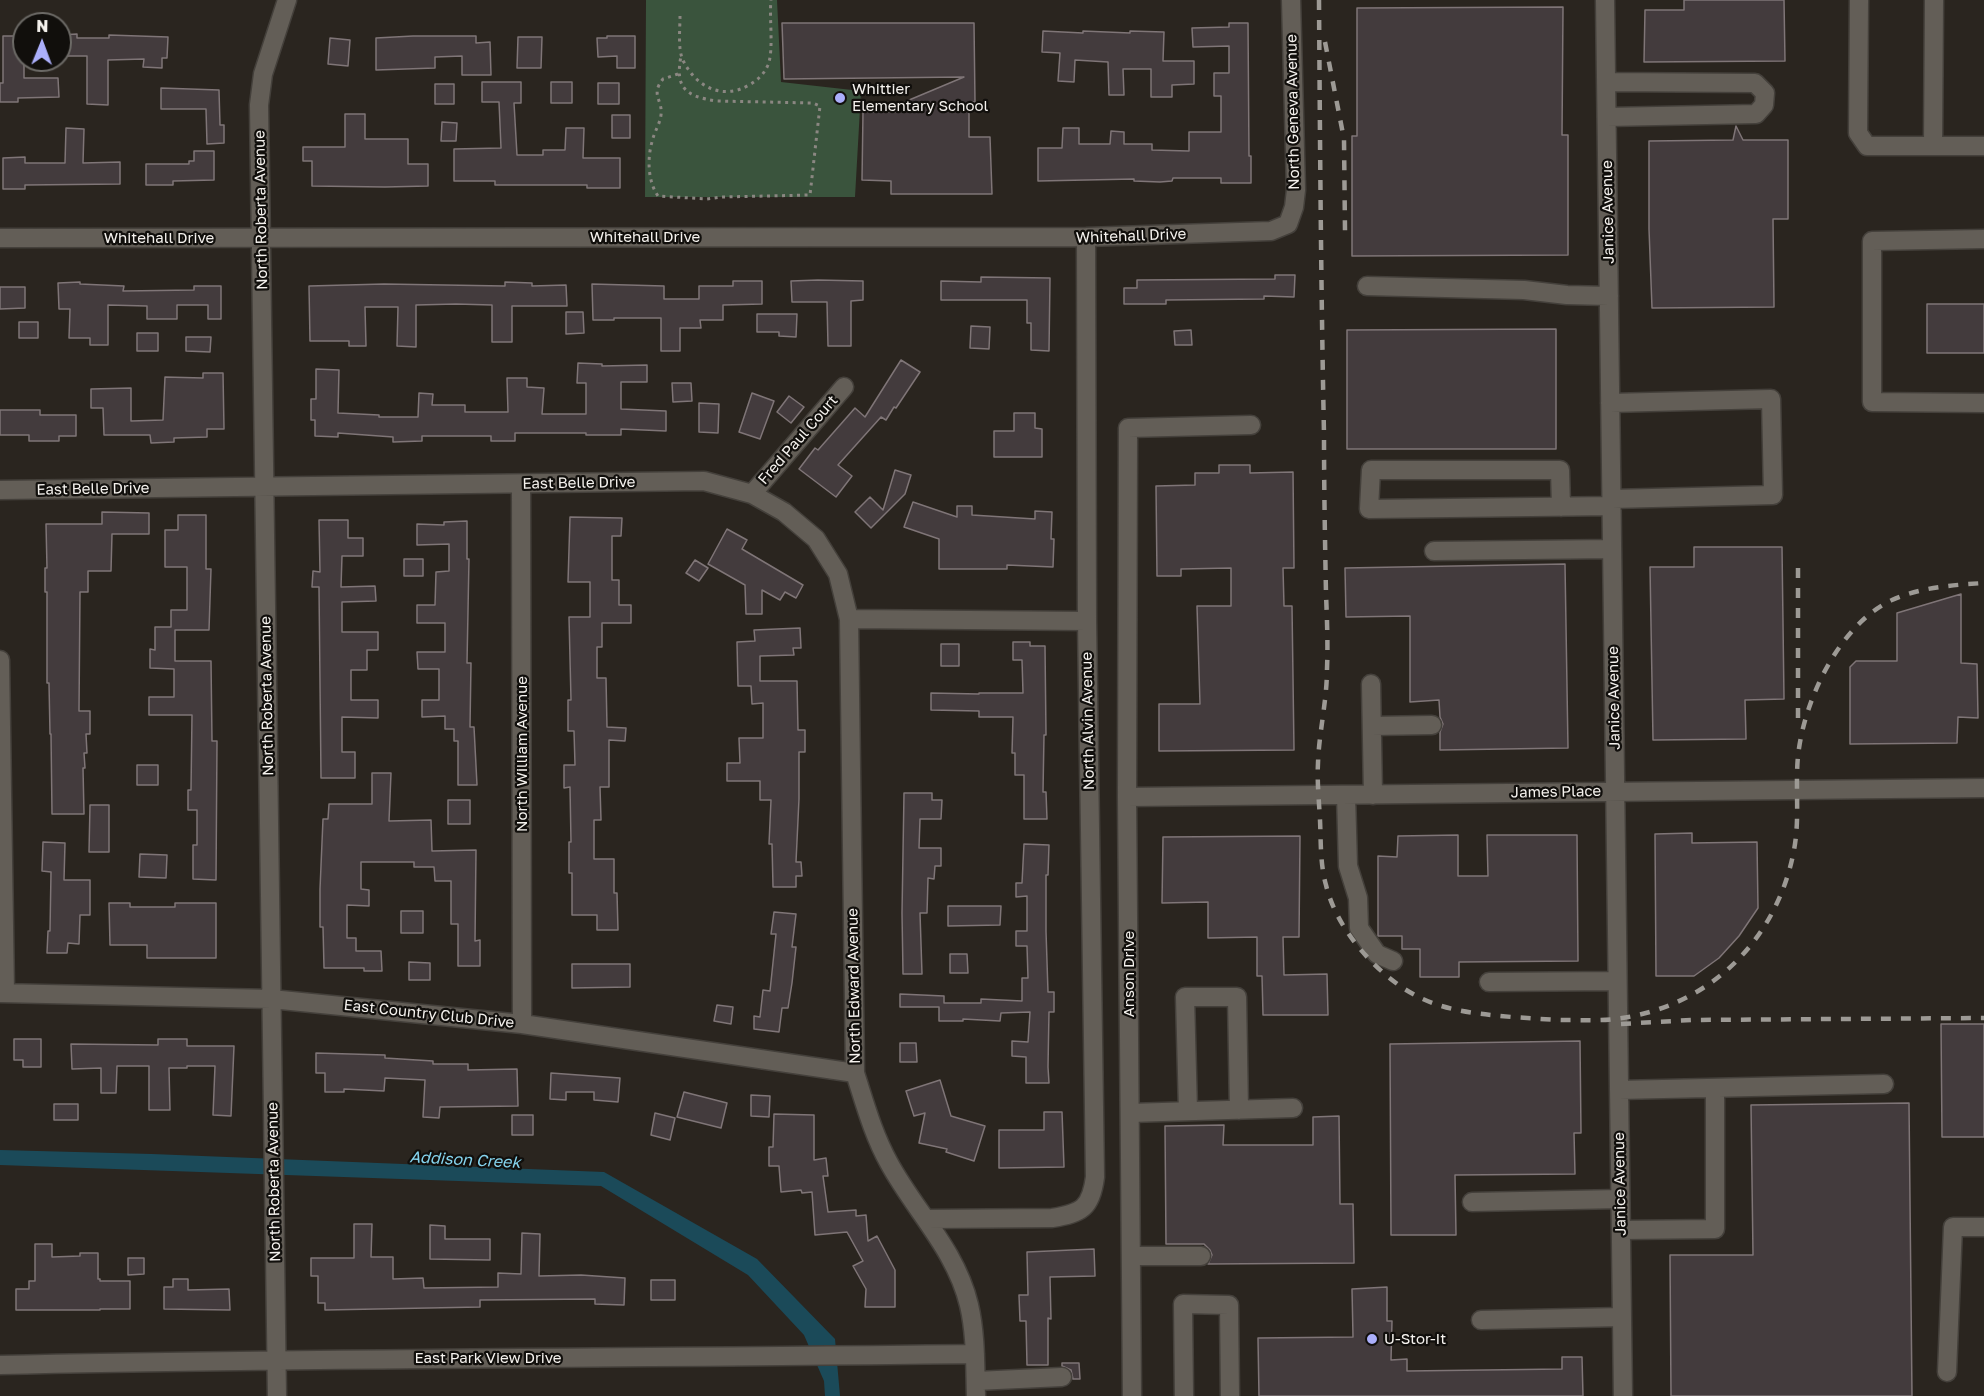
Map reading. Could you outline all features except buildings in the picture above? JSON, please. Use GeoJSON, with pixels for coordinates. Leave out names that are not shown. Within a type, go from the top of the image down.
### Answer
{"type":"FeatureCollection","features":[{"type":"Feature","properties":{"kind":"street","name":"North Roberta Avenue"},"geometry":{"type":"LineString","coordinates":[[277,1396],[259,105],[263,74],[287,0]]}},
{"type":"Feature","properties":{"kind":"street","name":"North Geneva Avenue"},"geometry":{"type":"LineString","coordinates":[[1288,224],[1294,207],[1296,190],[1291,0]]}},
{"type":"Feature","properties":{"kind":"street","name":"Janice Avenue"},"geometry":{"type":"LineString","coordinates":[[1605,0],[1623,1396]]}},
{"type":"Feature","properties":{"kind":"street"},"geometry":{"type":"LineString","coordinates":[[1859,0],[1858,133],[1867,146],[1984,146]]}},
{"type":"Feature","properties":{"kind":"street"},"geometry":{"type":"LineString","coordinates":[[1933,146],[1934,0]]}},
{"type":"Feature","properties":{"kind":"street"},"geometry":{"type":"LineString","coordinates":[[1606,82],[1755,82],[1765,93],[1764,105],[1756,114],[1607,117]]}},
{"type":"Feature","properties":{"kind":"street","name":"Whitehall Drive"},"geometry":{"type":"LineString","coordinates":[[0,238],[1086,237],[1257,232],[1271,231],[1288,224]]}},
{"type":"Feature","properties":{"kind":"street","name":"North Alvin Avenue"},"geometry":{"type":"LineString","coordinates":[[927,1219],[1053,1218],[1072,1215],[1088,1204],[1093,1192],[1095,1177],[1087,621],[1086,237]]}},
{"type":"Feature","properties":{"kind":"street"},"geometry":{"type":"LineString","coordinates":[[1984,239],[1872,241],[1872,402],[1984,403]]}},
{"type":"Feature","properties":{"kind":"street"},"geometry":{"type":"LineString","coordinates":[[1367,286],[1524,290],[1567,295],[1609,296]]}},
{"type":"Feature","properties":{"kind":"street","name":"Fred Paul Court"},"geometry":{"type":"LineString","coordinates":[[752,494],[844,387]]}},
{"type":"Feature","properties":{"kind":"street"},"geometry":{"type":"LineString","coordinates":[[1561,507],[1560,470],[1371,470],[1369,509],[1561,507],[1773,495],[1771,399],[1610,403]]}},
{"type":"Feature","properties":{"kind":"street","name":"Anson Drive"},"geometry":{"type":"LineString","coordinates":[[1132,1396],[1128,428],[1251,425]]}},
{"type":"Feature","properties":{"kind":"street","name":"East Belle Drive"},"geometry":{"type":"LineString","coordinates":[[0,490],[704,481],[752,494],[784,512],[816,540],[838,574],[849,619]]}},
{"type":"Feature","properties":{"kind":"street","name":"North William Avenue"},"geometry":{"type":"LineString","coordinates":[[521,484],[522,1024]]}},
{"type":"Feature","properties":{"kind":"street"},"geometry":{"type":"LineString","coordinates":[[1434,550],[1612,549]]}},
{"type":"Feature","properties":{"kind":"street"},"geometry":{"type":"LineString","coordinates":[[849,619],[1087,621]]}},
{"type":"Feature","properties":{"kind":"street","name":"North Edward Avenue"},"geometry":{"type":"LineString","coordinates":[[849,619],[855,1073],[872,1127],[889,1164],[953,1261],[969,1305],[975,1354],[976,1388]]}},
{"type":"Feature","properties":{"kind":"street"},"geometry":{"type":"LineString","coordinates":[[0,660],[2,993]]}},
{"type":"Feature","properties":{"kind":"street"},"geometry":{"type":"LineString","coordinates":[[1371,684],[1373,795]]}},
{"type":"Feature","properties":{"kind":"street"},"geometry":{"type":"LineString","coordinates":[[1372,726],[1432,725]]}},
{"type":"Feature","properties":{"kind":"street","name":"James Place"},"geometry":{"type":"LineString","coordinates":[[1128,797],[1984,789]]}},
{"type":"Feature","properties":{"kind":"street"},"geometry":{"type":"LineString","coordinates":[[1346,795],[1348,866],[1358,898],[1359,928],[1377,954],[1393,961]]}},
{"type":"Feature","properties":{"kind":"street"},"geometry":{"type":"LineString","coordinates":[[1489,982],[1617,981]]}},
{"type":"Feature","properties":{"kind":"street","name":"East Country Club Drive"},"geometry":{"type":"LineString","coordinates":[[2,993],[271,999],[522,1024],[855,1073]]}},
{"type":"Feature","properties":{"kind":"street"},"geometry":{"type":"LineString","coordinates":[[1188,1111],[1185,997],[1237,997],[1239,1110]]}},
{"type":"Feature","properties":{"kind":"street"},"geometry":{"type":"LineString","coordinates":[[1619,1090],[1884,1084]]}},
{"type":"Feature","properties":{"kind":"street"},"geometry":{"type":"LineString","coordinates":[[1621,1230],[1715,1229],[1715,1088]]}},
{"type":"Feature","properties":{"kind":"street"},"geometry":{"type":"LineString","coordinates":[[1130,1113],[1293,1108]]}},
{"type":"Feature","properties":{"kind":"street"},"geometry":{"type":"LineString","coordinates":[[1472,1202],[1620,1199]]}},
{"type":"Feature","properties":{"kind":"street"},"geometry":{"type":"LineString","coordinates":[[1947,1372],[1953,1227],[1984,1227]]}},
{"type":"Feature","properties":{"kind":"street"},"geometry":{"type":"LineString","coordinates":[[1131,1256],[1201,1256]]}},
{"type":"Feature","properties":{"kind":"street"},"geometry":{"type":"LineString","coordinates":[[1184,1396],[1184,1304],[1229,1305],[1230,1396]]}},
{"type":"Feature","properties":{"kind":"street"},"geometry":{"type":"LineString","coordinates":[[1481,1320],[1622,1317]]}},
{"type":"Feature","properties":{"kind":"street","name":"East Park View Drive"},"geometry":{"type":"LineString","coordinates":[[0,1365],[276,1359],[975,1354]]}},
{"type":"Feature","properties":{"kind":"street"},"geometry":{"type":"LineString","coordinates":[[976,1388],[1062,1377]]}},
{"type":"Feature","properties":{"kind":"path"},"geometry":{"type":"LineString","coordinates":[[681,56],[691,74],[704,86],[719,92],[730,92],[743,88],[758,80],[771,57],[771,0]]}},
{"type":"Feature","properties":{"kind":"path"},"geometry":{"type":"LineString","coordinates":[[678,74],[663,80],[657,91],[662,109],[652,143],[650,177],[651,186],[658,196],[707,200],[722,197],[810,195],[820,106],[813,103],[716,101],[700,99],[687,92],[679,81],[678,74],[681,56],[680,16]]}},
{"type":"Feature","properties":{"kind":"green space"},"geometry":{"type":"Polygon","coordinates":[[[646,0],[777,0],[781,82],[861,91],[855,197],[645,197],[646,0]]]}},
{"type":"Feature","properties":{"kind":"water"},"geometry":{"type":"Polygon","coordinates":[[[0,1150],[604,1172],[757,1259],[835,1339],[840,1396],[825,1396],[824,1381],[804,1335],[748,1275],[601,1186],[0,1165],[0,1150]]]}},
{"type":"Feature","properties":{"kind":"railway"},"geometry":{"type":"LineString","coordinates":[[1319,0],[1327,641],[1327,681],[1318,770],[1321,852],[1326,885],[1336,913],[1353,940],[1384,974],[1423,999],[1451,1009],[1561,1020],[1609,1020],[1649,1012],[1680,1001],[1708,985],[1733,965],[1754,941],[1772,913],[1785,883],[1796,838],[1797,768],[1802,734],[1816,689],[1827,666],[1856,627],[1873,612],[1892,600],[1926,589],[1984,583]]}},
{"type":"Feature","properties":{"kind":"railway"},"geometry":{"type":"LineString","coordinates":[[1325,42],[1344,139],[1345,231]]}},
{"type":"Feature","properties":{"kind":"railway"},"geometry":{"type":"LineString","coordinates":[[1798,568],[1798,728]]}},
{"type":"Feature","properties":{"kind":"railway"},"geometry":{"type":"LineString","coordinates":[[1621,1024],[1691,1020],[1984,1018]]}},
{"type":"Feature","properties":{"kind":"place","name":"Whittier Elementary School"},"geometry":{"type":"Point","coordinates":[840,98]}},
{"type":"Feature","properties":{"kind":"place","name":"U-Stor-It"},"geometry":{"type":"Point","coordinates":[1372,1339]}},
{"type":"Feature","properties":{"kind":"water label","name":"Addison Creek"},"geometry":{"type":"Point","coordinates":[465,1160]}}]}
